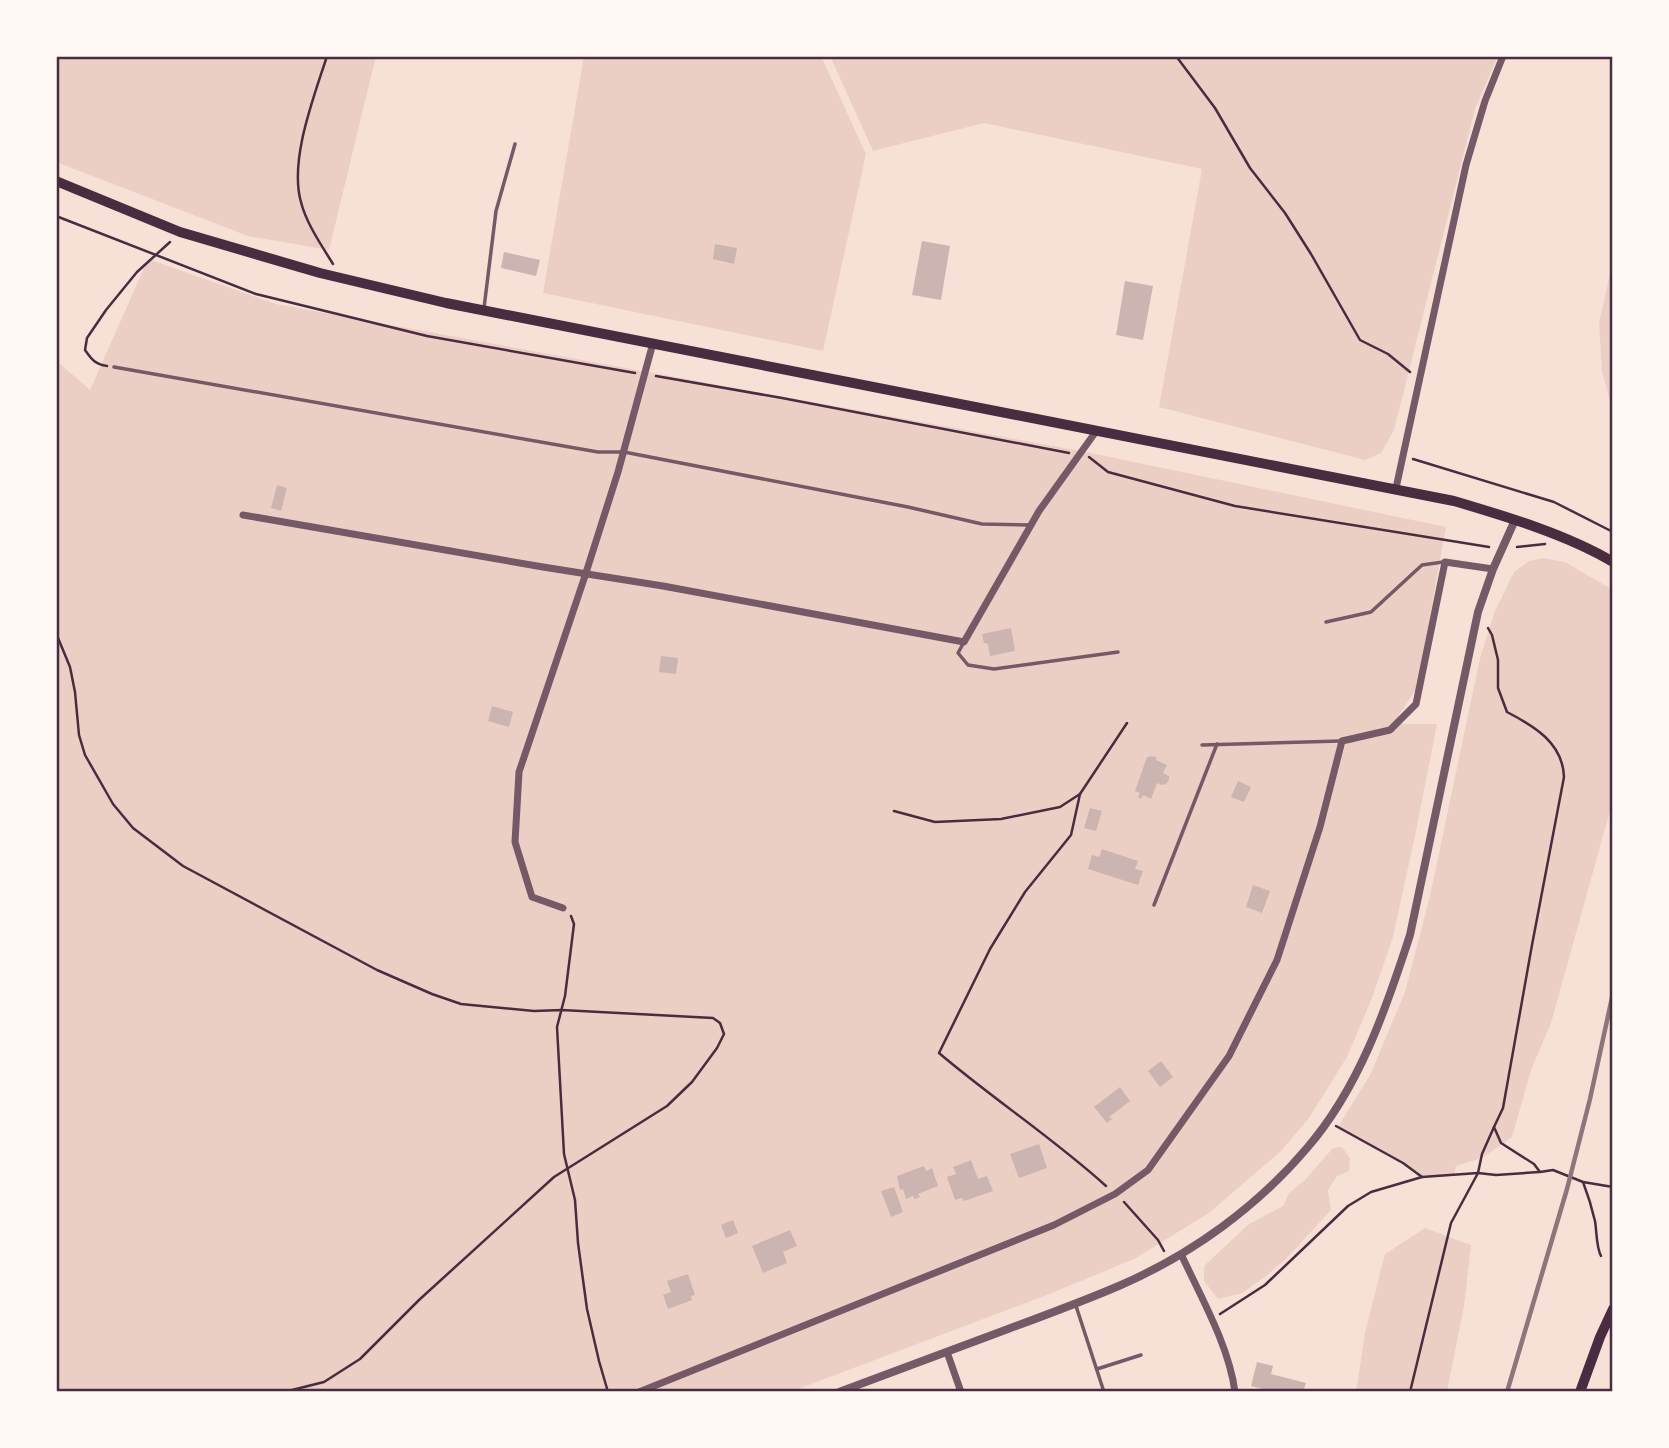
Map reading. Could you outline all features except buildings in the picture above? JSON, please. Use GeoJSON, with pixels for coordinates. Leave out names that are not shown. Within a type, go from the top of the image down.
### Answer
{"type":"FeatureCollection","features":[{"type":"Feature","properties":{"kind":"main road"},"geometry":{"type":"LineString","coordinates":[[56,181],[180,232],[342,279],[484,310],[1396,488],[1454,501],[1515,520],[1598,553],[1613,562]]}},
{"type":"Feature","properties":{"kind":"main road"},"geometry":{"type":"LineString","coordinates":[[1580,1392],[1613,1309]]}},
{"type":"Feature","properties":{"kind":"street"},"geometry":{"type":"LineString","coordinates":[[1396,488],[1466,165],[1503,56]]}},
{"type":"Feature","properties":{"kind":"street"},"geometry":{"type":"LineString","coordinates":[[563,908],[532,897],[515,842],[519,772],[586,574],[624,452],[653,343]]}},
{"type":"Feature","properties":{"kind":"street"},"geometry":{"type":"LineString","coordinates":[[243,515],[663,586],[964,642],[1038,510],[1097,430]]}},
{"type":"Feature","properties":{"kind":"street"},"geometry":{"type":"LineString","coordinates":[[839,1392],[1075,1304],[1170,1260],[1213,1234],[1257,1199],[1308,1147],[1346,1092],[1373,1038],[1394,986],[1410,935],[1478,612],[1493,569],[1515,520]]}},
{"type":"Feature","properties":{"kind":"street"},"geometry":{"type":"LineString","coordinates":[[639,1392],[1054,1225],[1115,1194],[1147,1170],[1229,1056],[1278,960],[1320,827],[1342,741],[1390,730],[1416,704],[1445,562],[1493,569]]}},
{"type":"Feature","properties":{"kind":"street"},"geometry":{"type":"LineString","coordinates":[[1181,1254],[1218,1335],[1234,1379],[1235,1392]]}},
{"type":"Feature","properties":{"kind":"street"},"geometry":{"type":"LineString","coordinates":[[947,1352],[961,1392]]}},
{"type":"Feature","properties":{"kind":"lane"},"geometry":{"type":"LineString","coordinates":[[484,310],[496,211],[515,145]]}},
{"type":"Feature","properties":{"kind":"lane"},"geometry":{"type":"LineString","coordinates":[[114,366],[598,452],[624,452],[982,524],[1030,525]]}},
{"type":"Feature","properties":{"kind":"lane"},"geometry":{"type":"LineString","coordinates":[[1326,622],[1371,612],[1422,565],[1445,562]]}},
{"type":"Feature","properties":{"kind":"lane"},"geometry":{"type":"LineString","coordinates":[[964,642],[958,653],[968,665],[994,669],[1118,652]]}},
{"type":"Feature","properties":{"kind":"lane"},"geometry":{"type":"LineString","coordinates":[[1202,745],[1342,741]]}},
{"type":"Feature","properties":{"kind":"lane"},"geometry":{"type":"LineString","coordinates":[[1154,905],[1217,744]]}},
{"type":"Feature","properties":{"kind":"lane"},"geometry":{"type":"LineString","coordinates":[[1075,1304],[1104,1392]]}},
{"type":"Feature","properties":{"kind":"lane"},"geometry":{"type":"LineString","coordinates":[[1097,1369],[1141,1355]]}},
{"type":"Feature","properties":{"kind":"path"},"geometry":{"type":"LineString","coordinates":[[327,56],[309,112],[297,168],[300,202],[316,236],[342,279]]}},
{"type":"Feature","properties":{"kind":"path"},"geometry":{"type":"LineString","coordinates":[[1176,56],[1215,108],[1250,168],[1285,213],[1360,340],[1388,354],[1415,376],[1419,384]]}},
{"type":"Feature","properties":{"kind":"path"},"geometry":{"type":"LineString","coordinates":[[56,216],[256,294],[427,336],[782,398],[1090,457],[1108,472],[1235,506],[1502,549],[1553,543]]}},
{"type":"Feature","properties":{"kind":"path"},"geometry":{"type":"LineString","coordinates":[[114,366],[97,364],[92,359],[85,350],[87,338],[137,272],[180,232]]}},
{"type":"Feature","properties":{"kind":"path"},"geometry":{"type":"LineString","coordinates":[[1403,456],[1554,502],[1613,532]]}},
{"type":"Feature","properties":{"kind":"path"},"geometry":{"type":"LineString","coordinates":[[1410,1392],[1451,1223],[1478,1173],[1482,1154],[1503,1108],[1564,777],[1563,762],[1549,740],[1530,724],[1507,712],[1498,688],[1499,660],[1492,635],[1478,612]]}},
{"type":"Feature","properties":{"kind":"path"},"geometry":{"type":"LineString","coordinates":[[56,634],[70,667],[79,735],[85,755],[113,804],[133,828],[183,866],[377,970],[461,1004],[534,1011],[713,1018],[720,1023],[724,1034],[692,1082],[667,1106],[554,1177],[419,1300],[360,1359],[324,1382],[284,1392]]}},
{"type":"Feature","properties":{"kind":"path"},"geometry":{"type":"LineString","coordinates":[[1127,723],[1080,794],[1071,835],[1018,903],[990,950],[939,1053],[978,1086],[1045,1135],[1115,1194],[1158,1240],[1170,1260]]}},
{"type":"Feature","properties":{"kind":"path"},"geometry":{"type":"LineString","coordinates":[[894,811],[935,822],[1001,819],[1060,807],[1080,794]]}},
{"type":"Feature","properties":{"kind":"path"},"geometry":{"type":"LineString","coordinates":[[563,908],[574,924],[565,996],[557,1027],[564,1153],[575,1200],[587,1309],[608,1392]]}},
{"type":"Feature","properties":{"kind":"path"},"geometry":{"type":"LineString","coordinates":[[1327,1121],[1372,1145],[1422,1177]]}},
{"type":"Feature","properties":{"kind":"path"},"geometry":{"type":"LineString","coordinates":[[1494,1127],[1501,1143],[1534,1164],[1540,1172]]}},
{"type":"Feature","properties":{"kind":"path"},"geometry":{"type":"LineString","coordinates":[[1211,1319],[1265,1285],[1348,1206],[1371,1192],[1422,1177],[1553,1170],[1583,1182],[1613,1187]]}},
{"type":"Feature","properties":{"kind":"path"},"geometry":{"type":"LineString","coordinates":[[1583,1182],[1590,1199],[1601,1256]]}},
{"type":"Feature","properties":{"kind":"shaded area"},"geometry":{"type":"Polygon","coordinates":[[[56,56],[376,56],[329,250],[248,236],[56,162],[56,56]]]}},
{"type":"Feature","properties":{"kind":"shaded area"},"geometry":{"type":"Polygon","coordinates":[[[584,56],[821,56],[866,154],[823,351],[543,293],[584,56]]]}},
{"type":"Feature","properties":{"kind":"shaded area"},"geometry":{"type":"Polygon","coordinates":[[[830,56],[1498,56],[1475,109],[1394,430],[1381,453],[1365,460],[1159,407],[1202,169],[984,123],[873,151],[830,56]]]}},
{"type":"Feature","properties":{"kind":"shaded area"},"geometry":{"type":"Polygon","coordinates":[[[148,259],[276,304],[1086,452],[1446,527],[1417,688],[1393,724],[1437,724],[1393,937],[1372,998],[1347,1057],[1309,1118],[1281,1151],[1209,1213],[1134,1259],[1047,1295],[790,1392],[56,1392],[56,364],[59,363],[90,390],[148,259]]]}},
{"type":"Feature","properties":{"kind":"shaded area"},"geometry":{"type":"Polygon","coordinates":[[[1613,261],[1613,411],[1602,372],[1599,323],[1613,261]]]}},
{"type":"Feature","properties":{"kind":"shaded area"},"geometry":{"type":"Polygon","coordinates":[[[1543,558],[1565,562],[1613,590],[1613,800],[1551,1023],[1531,1070],[1512,1137],[1482,1158],[1456,1166],[1454,1175],[1422,1177],[1403,1163],[1338,1127],[1370,1075],[1405,992],[1430,896],[1480,658],[1495,611],[1514,572],[1529,561],[1543,558]]]}},
{"type":"Feature","properties":{"kind":"shaded area"},"geometry":{"type":"Polygon","coordinates":[[[1342,1147],[1350,1158],[1349,1171],[1337,1176],[1328,1190],[1331,1210],[1287,1258],[1266,1276],[1242,1293],[1218,1299],[1204,1281],[1204,1266],[1249,1224],[1283,1206],[1289,1193],[1304,1181],[1333,1148],[1342,1147]]]}},
{"type":"Feature","properties":{"kind":"shaded area"},"geometry":{"type":"Polygon","coordinates":[[[1425,1228],[1471,1245],[1464,1306],[1447,1392],[1356,1392],[1365,1333],[1385,1254],[1425,1228]]]}},
{"type":"Feature","properties":{"kind":"railway"},"geometry":{"type":"LineString","coordinates":[[1507,1392],[1567,1189],[1613,993]]}}]}
